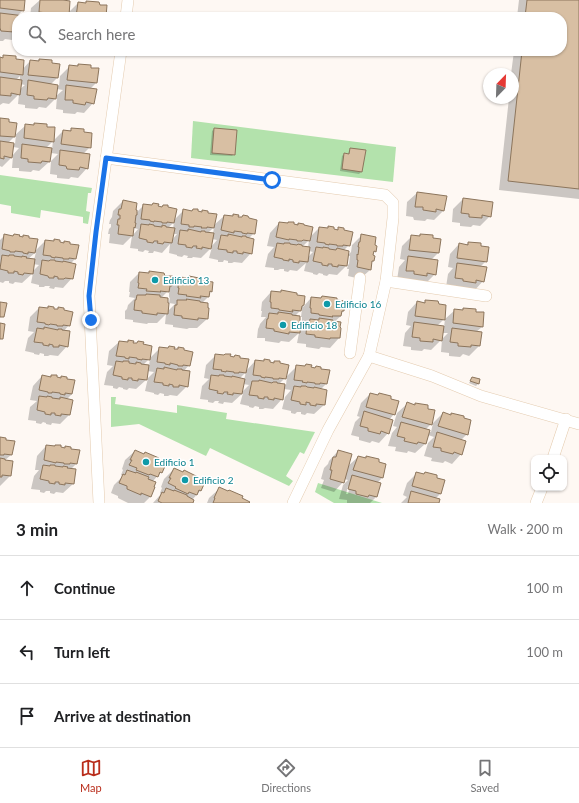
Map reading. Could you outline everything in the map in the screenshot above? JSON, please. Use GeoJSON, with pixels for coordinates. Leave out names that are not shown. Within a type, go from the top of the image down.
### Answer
{"type":"FeatureCollection","features":[{"type":"Feature","properties":{"kind":"street"},"geometry":{"type":"LineString","coordinates":[[127,12],[128,0]]}},
{"type":"Feature","properties":{"kind":"street"},"geometry":{"type":"LineString","coordinates":[[99,503],[89,296],[96,232],[120,56]]}},
{"type":"Feature","properties":{"kind":"street"},"geometry":{"type":"LineString","coordinates":[[106,158],[385,195],[393,203],[393,218],[386,281],[369,356],[328,430],[293,503]]}},
{"type":"Feature","properties":{"kind":"street"},"geometry":{"type":"LineString","coordinates":[[350,353],[360,278]]}},
{"type":"Feature","properties":{"kind":"street"},"geometry":{"type":"LineString","coordinates":[[386,281],[486,296]]}},
{"type":"Feature","properties":{"kind":"street"},"geometry":{"type":"LineString","coordinates":[[369,356],[432,376],[480,396],[566,419],[579,424]]}},
{"type":"Feature","properties":{"kind":"street"},"geometry":{"type":"LineString","coordinates":[[554,455],[566,419]]}},
{"type":"Feature","properties":{"kind":"street"},"geometry":{"type":"LineString","coordinates":[[536,503],[541,491]]}},
{"type":"Feature","properties":{"kind":"green space"},"geometry":{"type":"Polygon","coordinates":[[[193,121],[396,147],[393,182],[191,158],[193,121]]]}},
{"type":"Feature","properties":{"kind":"green space"},"geometry":{"type":"Polygon","coordinates":[[[0,175],[92,188],[91,193],[88,193],[86,211],[90,212],[88,224],[83,223],[83,217],[41,210],[40,218],[11,213],[11,206],[0,204],[0,175]]]}},
{"type":"Feature","properties":{"kind":"green space"},"geometry":{"type":"Polygon","coordinates":[[[111,397],[116,397],[115,404],[177,413],[177,405],[227,413],[226,419],[315,432],[304,454],[300,452],[286,476],[293,481],[289,486],[210,448],[206,456],[139,424],[111,427],[111,397]]]}},
{"type":"Feature","properties":{"kind":"green space"},"geometry":{"type":"Polygon","coordinates":[[[318,483],[382,503],[334,503],[315,492],[318,483]]]}},
{"type":"Feature","properties":{"kind":"building"},"geometry":{"type":"Polygon","coordinates":[[[0,0],[25,0],[24,11],[0,8],[0,0]]]}},
{"type":"Feature","properties":{"kind":"building"},"geometry":{"type":"Polygon","coordinates":[[[40,0],[70,1],[69,12],[39,12],[40,0]]]}},
{"type":"Feature","properties":{"kind":"building"},"geometry":{"type":"Polygon","coordinates":[[[527,0],[579,0],[579,189],[508,181],[516,104],[519,104],[519,79],[521,56],[567,56],[567,12],[526,12],[527,0]]]}},
{"type":"Feature","properties":{"kind":"building"},"geometry":{"type":"Polygon","coordinates":[[[86,1],[99,2],[100,5],[107,5],[106,12],[77,12],[78,2],[86,3],[86,1]]]}},
{"type":"Feature","properties":{"kind":"building"},"geometry":{"type":"Polygon","coordinates":[[[0,13],[12,14],[12,32],[1,31],[0,13]]]}},
{"type":"Feature","properties":{"kind":"building"},"geometry":{"type":"Polygon","coordinates":[[[3,55],[16,56],[16,59],[24,60],[23,75],[0,72],[0,57],[3,58],[3,55]]]}},
{"type":"Feature","properties":{"kind":"building"},"geometry":{"type":"Polygon","coordinates":[[[39,59],[52,60],[52,63],[60,64],[58,78],[28,75],[30,60],[39,61],[39,59]]]}},
{"type":"Feature","properties":{"kind":"building"},"geometry":{"type":"Polygon","coordinates":[[[78,64],[91,65],[91,68],[99,68],[97,83],[67,80],[69,65],[78,66],[78,64]]]}},
{"type":"Feature","properties":{"kind":"building"},"geometry":{"type":"Polygon","coordinates":[[[0,77],[22,80],[20,95],[11,93],[11,96],[0,95],[0,77]]]}},
{"type":"Feature","properties":{"kind":"building"},"geometry":{"type":"Polygon","coordinates":[[[28,80],[58,85],[56,99],[34,99],[34,96],[27,95],[28,80]]]}},
{"type":"Feature","properties":{"kind":"building"},"geometry":{"type":"Polygon","coordinates":[[[66,85],[97,89],[94,104],[86,102],[85,105],[73,103],[73,100],[65,100],[66,85]]]}},
{"type":"Feature","properties":{"kind":"building"},"geometry":{"type":"Polygon","coordinates":[[[0,118],[9,119],[9,122],[17,123],[15,137],[0,136],[0,118]]]}},
{"type":"Feature","properties":{"kind":"building"},"geometry":{"type":"Polygon","coordinates":[[[34,123],[47,124],[47,127],[55,127],[54,142],[24,138],[25,124],[34,125],[34,123]]]}},
{"type":"Feature","properties":{"kind":"building"},"geometry":{"type":"Polygon","coordinates":[[[71,128],[84,129],[84,132],[92,133],[91,148],[61,144],[63,130],[71,131],[71,128]]]}},
{"type":"Feature","properties":{"kind":"building"},"geometry":{"type":"Polygon","coordinates":[[[214,128],[237,130],[235,155],[212,153],[214,128]]]}},
{"type":"Feature","properties":{"kind":"building"},"geometry":{"type":"Polygon","coordinates":[[[0,141],[14,143],[12,158],[4,156],[4,159],[0,158],[0,141]]]}},
{"type":"Feature","properties":{"kind":"building"},"geometry":{"type":"Polygon","coordinates":[[[22,144],[52,148],[50,162],[28,162],[28,159],[21,158],[22,144]]]}},
{"type":"Feature","properties":{"kind":"building"},"geometry":{"type":"Polygon","coordinates":[[[350,148],[366,150],[362,172],[342,169],[344,153],[349,154],[350,148]]]}},
{"type":"Feature","properties":{"kind":"building"},"geometry":{"type":"Polygon","coordinates":[[[60,150],[90,154],[88,169],[80,167],[79,170],[67,169],[66,166],[59,165],[60,150]]]}},
{"type":"Feature","properties":{"kind":"building"},"geometry":{"type":"Polygon","coordinates":[[[417,192],[447,196],[444,211],[436,209],[436,212],[423,210],[423,207],[415,207],[417,192]]]}},
{"type":"Feature","properties":{"kind":"building"},"geometry":{"type":"Polygon","coordinates":[[[463,198],[493,202],[491,217],[482,215],[482,218],[469,217],[469,214],[461,213],[463,198]]]}},
{"type":"Feature","properties":{"kind":"building"},"geometry":{"type":"Polygon","coordinates":[[[123,200],[137,203],[137,215],[133,236],[118,234],[119,225],[117,225],[120,215],[118,215],[123,200]]]}},
{"type":"Feature","properties":{"kind":"building"},"geometry":{"type":"Polygon","coordinates":[[[153,203],[159,204],[158,206],[162,207],[163,205],[168,205],[168,207],[177,209],[174,223],[162,223],[141,219],[143,204],[152,205],[153,203]]]}},
{"type":"Feature","properties":{"kind":"building"},"geometry":{"type":"Polygon","coordinates":[[[183,209],[192,211],[193,209],[198,209],[198,211],[202,212],[202,210],[208,211],[208,213],[217,214],[214,228],[189,227],[189,225],[181,224],[183,209]]]}},
{"type":"Feature","properties":{"kind":"building"},"geometry":{"type":"Polygon","coordinates":[[[233,214],[239,215],[238,217],[242,217],[243,215],[248,216],[249,218],[257,220],[255,234],[234,231],[234,233],[221,230],[224,215],[233,216],[233,214]]]}},
{"type":"Feature","properties":{"kind":"building"},"geometry":{"type":"Polygon","coordinates":[[[279,222],[294,222],[294,224],[298,225],[298,223],[313,227],[310,241],[297,241],[276,237],[279,222]]]}},
{"type":"Feature","properties":{"kind":"building"},"geometry":{"type":"Polygon","coordinates":[[[141,224],[162,227],[162,225],[175,228],[172,243],[164,242],[163,244],[157,243],[158,241],[154,241],[153,243],[139,238],[141,224]]]}},
{"type":"Feature","properties":{"kind":"building"},"geometry":{"type":"Polygon","coordinates":[[[328,226],[334,227],[334,229],[338,230],[338,227],[344,228],[344,230],[353,232],[350,246],[337,246],[317,242],[319,227],[328,228],[328,226]]]}},
{"type":"Feature","properties":{"kind":"building"},"geometry":{"type":"Polygon","coordinates":[[[188,229],[214,233],[211,249],[202,247],[202,249],[196,248],[197,246],[193,246],[192,248],[186,247],[186,245],[178,244],[180,230],[188,231],[188,229]]]}},
{"type":"Feature","properties":{"kind":"building"},"geometry":{"type":"Polygon","coordinates":[[[4,234],[13,236],[14,234],[23,237],[23,235],[29,236],[29,238],[38,239],[35,253],[28,252],[28,254],[15,251],[10,252],[2,249],[4,234]]]}},
{"type":"Feature","properties":{"kind":"building"},"geometry":{"type":"Polygon","coordinates":[[[228,234],[242,237],[246,236],[254,239],[252,254],[243,252],[243,254],[237,253],[237,251],[233,251],[233,253],[227,252],[227,250],[218,249],[221,235],[228,236],[228,234]]]}},
{"type":"Feature","properties":{"kind":"building"},"geometry":{"type":"Polygon","coordinates":[[[361,234],[376,237],[375,245],[377,246],[376,252],[374,251],[373,255],[375,256],[374,261],[372,261],[371,270],[357,267],[357,254],[358,255],[361,234]]]}},
{"type":"Feature","properties":{"kind":"building"},"geometry":{"type":"Polygon","coordinates":[[[420,234],[433,235],[433,238],[441,239],[439,253],[409,250],[411,235],[420,236],[420,234]]]}},
{"type":"Feature","properties":{"kind":"building"},"geometry":{"type":"Polygon","coordinates":[[[54,239],[60,240],[60,242],[64,243],[64,241],[70,242],[70,244],[79,245],[76,259],[63,259],[43,255],[45,240],[54,241],[54,239]]]}},
{"type":"Feature","properties":{"kind":"building"},"geometry":{"type":"Polygon","coordinates":[[[468,242],[481,243],[481,246],[489,247],[487,262],[457,258],[459,243],[468,245],[468,242]]]}},
{"type":"Feature","properties":{"kind":"building"},"geometry":{"type":"Polygon","coordinates":[[[277,243],[290,243],[310,247],[308,262],[299,261],[299,263],[293,262],[293,260],[289,259],[289,261],[274,257],[277,243]]]}},
{"type":"Feature","properties":{"kind":"building"},"geometry":{"type":"Polygon","coordinates":[[[316,247],[336,250],[337,248],[349,251],[347,266],[338,265],[338,267],[328,264],[328,266],[313,261],[316,247]]]}},
{"type":"Feature","properties":{"kind":"building"},"geometry":{"type":"Polygon","coordinates":[[[2,255],[14,255],[35,259],[33,274],[24,273],[23,275],[14,271],[14,273],[8,273],[8,271],[0,269],[2,255]]]}},
{"type":"Feature","properties":{"kind":"building"},"geometry":{"type":"Polygon","coordinates":[[[408,256],[438,260],[436,275],[427,273],[427,276],[414,274],[414,271],[406,271],[408,256]]]}},
{"type":"Feature","properties":{"kind":"building"},"geometry":{"type":"Polygon","coordinates":[[[42,260],[55,260],[76,264],[73,279],[58,279],[58,277],[54,276],[54,278],[49,278],[48,276],[40,274],[42,260]]]}},
{"type":"Feature","properties":{"kind":"building"},"geometry":{"type":"Polygon","coordinates":[[[457,263],[487,267],[484,282],[476,280],[476,283],[455,278],[457,263]]]}},
{"type":"Feature","properties":{"kind":"building","name":"Edificio 13"},"geometry":{"type":"Polygon","coordinates":[[[149,271],[164,273],[165,276],[173,276],[172,286],[170,286],[169,292],[146,291],[147,289],[138,288],[139,272],[149,273],[149,271]]]}},
{"type":"Feature","properties":{"kind":"building"},"geometry":{"type":"Polygon","coordinates":[[[189,276],[213,282],[212,292],[210,291],[209,297],[200,296],[201,298],[178,294],[179,277],[189,278],[189,276]]]}},
{"type":"Feature","properties":{"kind":"building"},"geometry":{"type":"Polygon","coordinates":[[[281,290],[305,296],[304,305],[302,306],[301,311],[292,310],[293,312],[271,308],[271,291],[281,292],[281,290]]]}},
{"type":"Feature","properties":{"kind":"building"},"geometry":{"type":"Polygon","coordinates":[[[137,295],[160,295],[160,297],[168,298],[168,314],[157,313],[157,315],[142,313],[142,311],[134,310],[137,295]]]}},
{"type":"Feature","properties":{"kind":"building","name":"Edificio 16"},"geometry":{"type":"Polygon","coordinates":[[[322,296],[337,298],[337,300],[345,301],[344,311],[342,311],[341,316],[332,316],[333,317],[311,313],[311,297],[321,298],[322,296]]]}},
{"type":"Feature","properties":{"kind":"building"},"geometry":{"type":"Polygon","coordinates":[[[186,299],[208,303],[208,319],[198,318],[198,320],[182,318],[182,316],[174,315],[177,300],[187,300],[186,299]]]}},
{"type":"Feature","properties":{"kind":"building"},"geometry":{"type":"Polygon","coordinates":[[[425,300],[438,301],[439,304],[446,305],[445,320],[415,316],[417,301],[425,303],[425,300]]]}},
{"type":"Feature","properties":{"kind":"building"},"geometry":{"type":"Polygon","coordinates":[[[0,302],[7,303],[4,317],[0,317],[0,302]]]}},
{"type":"Feature","properties":{"kind":"building"},"geometry":{"type":"Polygon","coordinates":[[[48,306],[54,307],[54,309],[58,309],[58,307],[64,308],[64,310],[73,312],[70,326],[57,326],[37,322],[39,307],[48,308],[48,306]]]}},
{"type":"Feature","properties":{"kind":"building"},"geometry":{"type":"Polygon","coordinates":[[[463,308],[476,309],[476,312],[484,312],[483,327],[453,323],[454,309],[463,310],[463,308]]]}},
{"type":"Feature","properties":{"kind":"building","name":"Edificio 18"},"geometry":{"type":"Polygon","coordinates":[[[278,312],[300,316],[300,333],[289,332],[289,334],[266,328],[269,313],[278,314],[278,312]]]}},
{"type":"Feature","properties":{"kind":"building"},"geometry":{"type":"Polygon","coordinates":[[[319,318],[341,322],[340,338],[330,339],[306,334],[307,324],[309,324],[310,319],[319,320],[319,318]]]}},
{"type":"Feature","properties":{"kind":"building"},"geometry":{"type":"Polygon","coordinates":[[[414,322],[444,326],[442,341],[433,339],[433,342],[420,341],[420,338],[412,337],[414,322]]]}},
{"type":"Feature","properties":{"kind":"building"},"geometry":{"type":"Polygon","coordinates":[[[0,323],[5,324],[3,339],[0,339],[0,323]]]}},
{"type":"Feature","properties":{"kind":"building"},"geometry":{"type":"Polygon","coordinates":[[[44,327],[70,331],[68,347],[59,345],[59,347],[53,347],[53,345],[49,344],[49,346],[43,345],[43,343],[34,342],[37,328],[44,329],[44,327]]]}},
{"type":"Feature","properties":{"kind":"building"},"geometry":{"type":"Polygon","coordinates":[[[452,328],[482,332],[480,346],[458,346],[458,343],[450,342],[452,328]]]}},
{"type":"Feature","properties":{"kind":"building"},"geometry":{"type":"Polygon","coordinates":[[[128,340],[134,341],[133,343],[137,343],[138,341],[144,342],[143,344],[152,346],[150,360],[129,357],[129,359],[116,356],[119,341],[128,342],[128,340]]]}},
{"type":"Feature","properties":{"kind":"building"},"geometry":{"type":"Polygon","coordinates":[[[169,346],[175,347],[174,349],[178,349],[178,347],[184,348],[184,350],[193,352],[190,366],[178,366],[170,363],[170,365],[157,362],[159,347],[168,348],[169,346]]]}},
{"type":"Feature","properties":{"kind":"building"},"geometry":{"type":"Polygon","coordinates":[[[215,354],[231,354],[230,356],[234,357],[235,355],[240,356],[240,358],[249,359],[246,373],[234,373],[213,369],[215,354]]]}},
{"type":"Feature","properties":{"kind":"building"},"geometry":{"type":"Polygon","coordinates":[[[264,359],[270,360],[270,362],[274,363],[274,361],[280,361],[280,363],[289,365],[286,379],[273,379],[253,375],[255,360],[264,361],[264,359]]]}},
{"type":"Feature","properties":{"kind":"building"},"geometry":{"type":"Polygon","coordinates":[[[116,361],[129,361],[129,363],[136,364],[136,362],[149,365],[147,380],[138,379],[138,381],[128,378],[128,380],[113,375],[116,361]]]}},
{"type":"Feature","properties":{"kind":"building"},"geometry":{"type":"Polygon","coordinates":[[[306,364],[312,365],[311,367],[315,368],[316,366],[321,367],[321,369],[330,370],[327,384],[315,384],[294,380],[296,365],[305,366],[306,364]]]}},
{"type":"Feature","properties":{"kind":"building"},"geometry":{"type":"Polygon","coordinates":[[[164,367],[190,371],[188,387],[179,385],[179,387],[173,387],[173,385],[169,384],[169,386],[163,385],[163,383],[154,382],[157,368],[164,369],[164,367]]]}},
{"type":"Feature","properties":{"kind":"building"},"geometry":{"type":"Polygon","coordinates":[[[42,375],[51,377],[51,375],[57,375],[57,377],[67,377],[67,379],[75,380],[72,394],[65,393],[65,395],[52,392],[48,393],[39,390],[42,375]]]}},
{"type":"Feature","properties":{"kind":"building"},"geometry":{"type":"Polygon","coordinates":[[[211,375],[224,375],[245,379],[242,394],[233,393],[233,395],[227,394],[228,392],[224,392],[223,394],[209,389],[211,375]]]}},
{"type":"Feature","properties":{"kind":"building"},"geometry":{"type":"Polygon","coordinates":[[[472,377],[480,379],[479,384],[470,381],[472,377]]]}},
{"type":"Feature","properties":{"kind":"building"},"geometry":{"type":"Polygon","coordinates":[[[259,380],[285,384],[283,400],[274,398],[274,400],[268,399],[268,397],[264,397],[264,399],[258,398],[258,396],[249,395],[252,381],[259,380]]]}},
{"type":"Feature","properties":{"kind":"building"},"geometry":{"type":"Polygon","coordinates":[[[294,386],[306,386],[327,390],[325,405],[316,404],[316,406],[310,405],[310,403],[306,402],[306,405],[291,400],[294,386]]]}},
{"type":"Feature","properties":{"kind":"building"},"geometry":{"type":"Polygon","coordinates":[[[370,393],[378,395],[379,393],[391,396],[391,399],[399,401],[395,415],[366,407],[370,393]]]}},
{"type":"Feature","properties":{"kind":"building"},"geometry":{"type":"Polygon","coordinates":[[[39,396],[60,399],[60,397],[73,400],[70,415],[61,414],[61,416],[51,413],[51,415],[37,410],[39,396]]]}},
{"type":"Feature","properties":{"kind":"building"},"geometry":{"type":"Polygon","coordinates":[[[407,402],[415,405],[415,403],[428,405],[428,409],[435,410],[432,425],[402,417],[407,402]]]}},
{"type":"Feature","properties":{"kind":"building"},"geometry":{"type":"Polygon","coordinates":[[[364,411],[393,420],[389,434],[381,431],[380,434],[368,431],[368,428],[360,426],[364,411]]]}},
{"type":"Feature","properties":{"kind":"building"},"geometry":{"type":"Polygon","coordinates":[[[443,412],[451,415],[451,413],[464,416],[464,418],[471,420],[468,435],[438,426],[443,412]]]}},
{"type":"Feature","properties":{"kind":"building"},"geometry":{"type":"Polygon","coordinates":[[[401,422],[430,430],[426,444],[418,442],[417,444],[404,441],[405,438],[397,436],[401,422]]]}},
{"type":"Feature","properties":{"kind":"building"},"geometry":{"type":"Polygon","coordinates":[[[437,432],[466,441],[462,455],[454,452],[453,454],[441,451],[441,448],[433,447],[437,432]]]}},
{"type":"Feature","properties":{"kind":"building"},"geometry":{"type":"Polygon","coordinates":[[[0,437],[6,438],[6,440],[15,441],[12,455],[0,455],[0,437]]]}},
{"type":"Feature","properties":{"kind":"building"},"geometry":{"type":"Polygon","coordinates":[[[46,445],[61,445],[61,447],[65,448],[65,446],[71,447],[71,449],[80,450],[77,464],[64,464],[44,460],[46,445]]]}},
{"type":"Feature","properties":{"kind":"building","name":"Edificio 1"},"geometry":{"type":"Polygon","coordinates":[[[135,450],[144,454],[145,452],[159,458],[158,461],[166,464],[162,473],[160,472],[158,477],[136,470],[137,468],[129,465],[135,450]]]}},
{"type":"Feature","properties":{"kind":"building"},"geometry":{"type":"Polygon","coordinates":[[[338,450],[352,454],[344,483],[330,479],[332,470],[330,470],[333,457],[336,457],[338,450]]]}},
{"type":"Feature","properties":{"kind":"building"},"geometry":{"type":"Polygon","coordinates":[[[358,456],[379,459],[379,462],[386,464],[383,478],[353,470],[358,456]]]}},
{"type":"Feature","properties":{"kind":"building"},"geometry":{"type":"Polygon","coordinates":[[[0,458],[13,461],[11,476],[2,475],[2,477],[0,477],[0,458]]]}},
{"type":"Feature","properties":{"kind":"building"},"geometry":{"type":"Polygon","coordinates":[[[43,465],[55,465],[76,469],[74,484],[65,483],[65,485],[55,482],[55,484],[40,479],[43,465]]]}},
{"type":"Feature","properties":{"kind":"building","name":"Edificio 2"},"geometry":{"type":"Polygon","coordinates":[[[174,468],[183,472],[184,470],[198,477],[197,479],[205,482],[201,491],[199,490],[197,495],[189,492],[188,494],[168,483],[174,468]]]}},
{"type":"Feature","properties":{"kind":"building"},"geometry":{"type":"Polygon","coordinates":[[[127,470],[149,477],[148,479],[156,482],[151,497],[141,493],[141,495],[127,489],[127,486],[119,483],[123,474],[125,475],[127,470]]]}},
{"type":"Feature","properties":{"kind":"building"},"geometry":{"type":"Polygon","coordinates":[[[416,472],[424,474],[425,472],[437,475],[437,478],[445,480],[441,494],[412,486],[416,472]]]}},
{"type":"Feature","properties":{"kind":"building"},"geometry":{"type":"Polygon","coordinates":[[[352,475],[381,483],[377,497],[369,495],[368,497],[356,494],[356,491],[348,489],[352,475]]]}},
{"type":"Feature","properties":{"kind":"building"},"geometry":{"type":"Polygon","coordinates":[[[219,487],[243,496],[242,498],[250,502],[213,503],[219,487]]]}},
{"type":"Feature","properties":{"kind":"building"},"geometry":{"type":"Polygon","coordinates":[[[166,488],[187,495],[194,500],[193,503],[162,503],[158,501],[162,492],[164,493],[166,488]]]}},
{"type":"Feature","properties":{"kind":"building"},"geometry":{"type":"Polygon","coordinates":[[[411,491],[440,499],[439,503],[408,503],[411,491]]]}},
{"type":"Feature","properties":{"kind":"place","name":"Edificio 13"},"geometry":{"type":"Point","coordinates":[155,280]}},
{"type":"Feature","properties":{"kind":"place","name":"Edificio 16"},"geometry":{"type":"Point","coordinates":[327,304]}},
{"type":"Feature","properties":{"kind":"place","name":"Edificio 18"},"geometry":{"type":"Point","coordinates":[283,325]}},
{"type":"Feature","properties":{"kind":"place","name":"Edificio 1"},"geometry":{"type":"Point","coordinates":[146,462]}},
{"type":"Feature","properties":{"kind":"place","name":"Edificio 2"},"geometry":{"type":"Point","coordinates":[185,480]}},
{"type":"Feature","properties":{"kind":"route"},"geometry":{"type":"LineString","coordinates":[[91,320],[89,296],[106,158],[272,180]]}}]}
